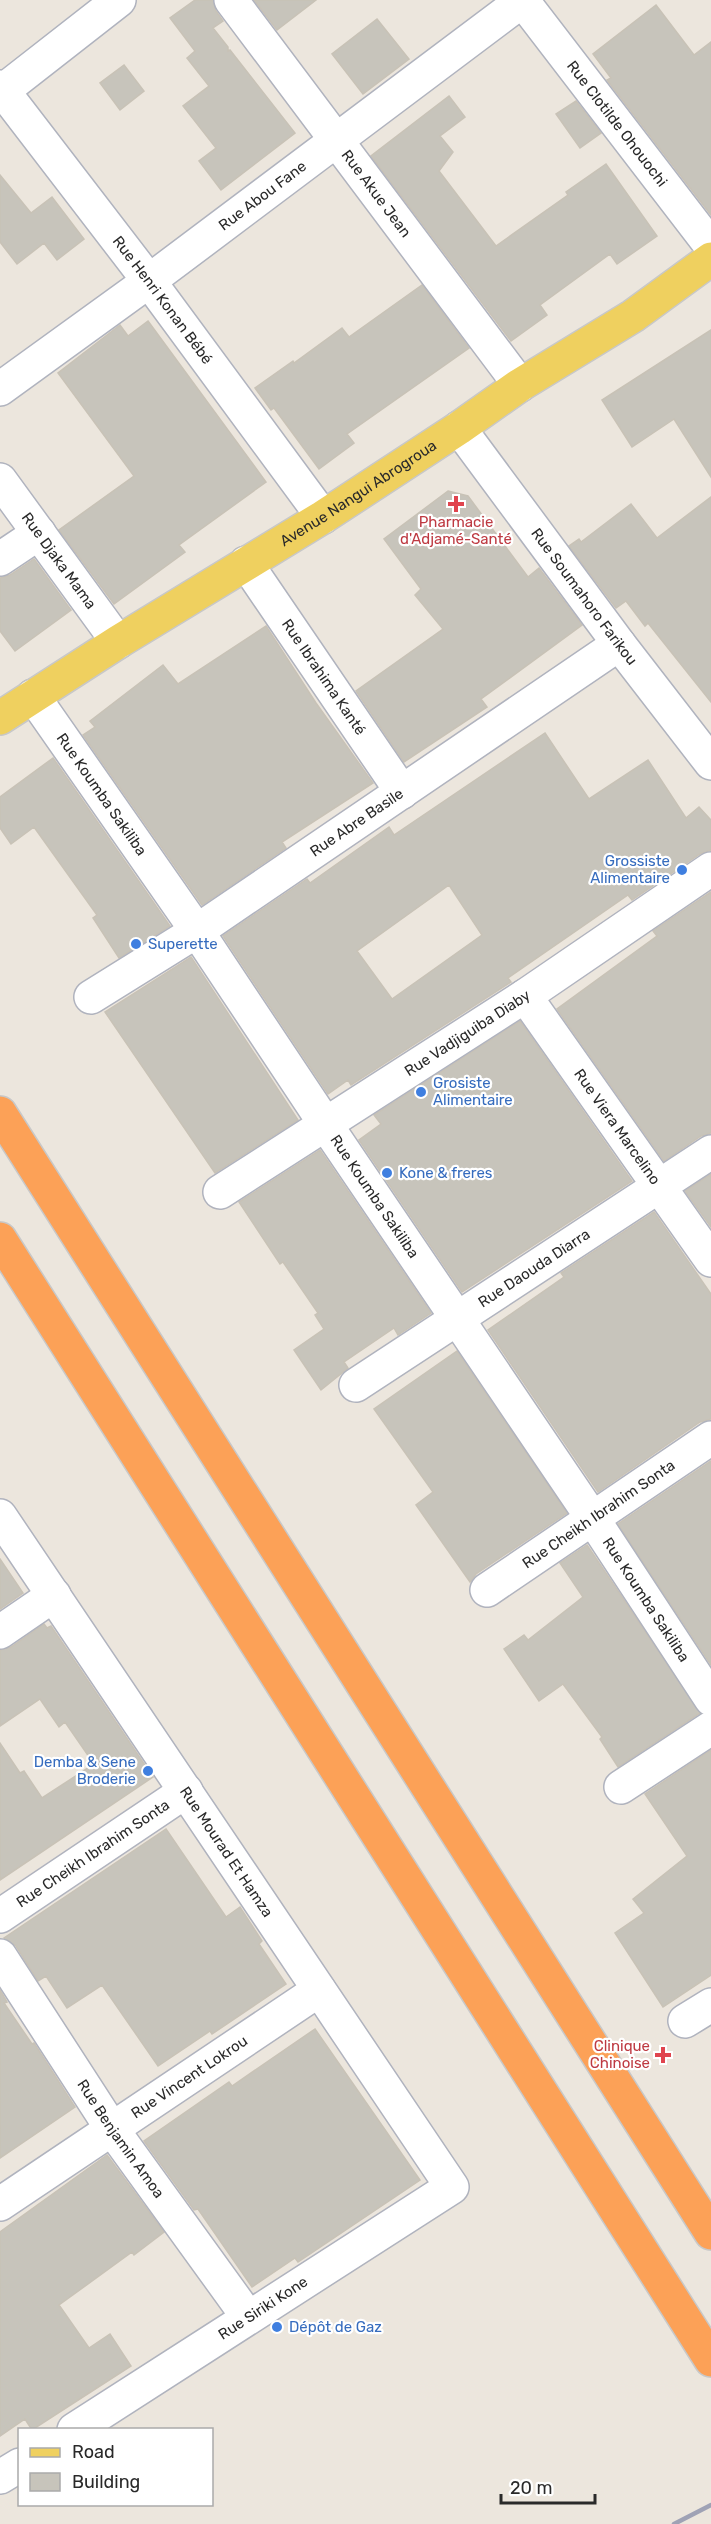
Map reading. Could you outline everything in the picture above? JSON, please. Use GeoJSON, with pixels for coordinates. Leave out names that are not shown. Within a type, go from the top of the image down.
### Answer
{"type":"FeatureCollection","features":[{"type":"Feature","properties":{"kind":"highway"},"geometry":{"type":"LineString","coordinates":[[0,1113],[708,2228]]}},
{"type":"Feature","properties":{"kind":"highway"},"geometry":{"type":"LineString","coordinates":[[0,1239],[648,2257],[711,2360]]}},
{"type":"Feature","properties":{"kind":"main road","name":"Avenue Nangui Abrogroua"},"geometry":{"type":"LineString","coordinates":[[0,718],[118,642],[323,517],[520,385],[633,316],[711,259]]}},
{"type":"Feature","properties":{"kind":"street"},"geometry":{"type":"LineString","coordinates":[[1,90],[119,0]]}},
{"type":"Feature","properties":{"kind":"street","name":"Rue Akue Jean"},"geometry":{"type":"LineString","coordinates":[[231,0],[520,385]]}},
{"type":"Feature","properties":{"kind":"street","name":"Rue Abou Fane"},"geometry":{"type":"LineString","coordinates":[[0,389],[150,281],[523,0]]}},
{"type":"Feature","properties":{"kind":"street","name":"Rue Clotilde Ohouochi"},"geometry":{"type":"LineString","coordinates":[[523,0],[711,246]]}},
{"type":"Feature","properties":{"kind":"street","name":"Rue Henri Konan Bébé"},"geometry":{"type":"LineString","coordinates":[[1,90],[150,281],[323,517]]}},
{"type":"Feature","properties":{"kind":"street","name":"Rue Soumahoro Farikou"},"geometry":{"type":"LineString","coordinates":[[459,428],[619,644],[711,763]]}},
{"type":"Feature","properties":{"kind":"street","name":"Rue Djaka Mama"},"geometry":{"type":"LineString","coordinates":[[0,480],[118,642]]}},
{"type":"Feature","properties":{"kind":"street"},"geometry":{"type":"LineString","coordinates":[[0,559],[39,533]]}},
{"type":"Feature","properties":{"kind":"street","name":"Rue Ibrahima Kanté"},"geometry":{"type":"LineString","coordinates":[[246,563],[402,792]]}},
{"type":"Feature","properties":{"kind":"street","name":"Rue Abre Basile"},"geometry":{"type":"LineString","coordinates":[[91,997],[197,931],[619,644]]}},
{"type":"Feature","properties":{"kind":"street","name":"Rue Koumba Sakiliba"},"geometry":{"type":"LineString","coordinates":[[33,696],[197,931],[593,1519],[711,1700]]}},
{"type":"Feature","properties":{"kind":"street","name":"Rue Vadjiguiba Diaby"},"geometry":{"type":"LineString","coordinates":[[220,1192],[525,996],[711,869]]}},
{"type":"Feature","properties":{"kind":"street","name":"Rue Viera Marcelino"},"geometry":{"type":"LineString","coordinates":[[525,996],[711,1260]]}},
{"type":"Feature","properties":{"kind":"street","name":"Rue Daouda Diarra"},"geometry":{"type":"LineString","coordinates":[[356,1385],[711,1152]]}},
{"type":"Feature","properties":{"kind":"street","name":"Rue Cheikh Ibrahim Sonta"},"geometry":{"type":"LineString","coordinates":[[487,1590],[711,1438]]}},
{"type":"Feature","properties":{"kind":"street","name":"Rue Mourad Et Hamza"},"geometry":{"type":"LineString","coordinates":[[0,1516],[452,2187]]}},
{"type":"Feature","properties":{"kind":"street"},"geometry":{"type":"LineString","coordinates":[[0,1632],[54,1595]]}},
{"type":"Feature","properties":{"kind":"street"},"geometry":{"type":"LineString","coordinates":[[621,1787],[711,1728]]}},
{"type":"Feature","properties":{"kind":"street","name":"Rue Cheikh Ibrahim Sonta"},"geometry":{"type":"LineString","coordinates":[[0,1916],[186,1791]]}},
{"type":"Feature","properties":{"kind":"street","name":"Rue Benjamin Amoa"},"geometry":{"type":"LineString","coordinates":[[0,1956],[112,2129],[248,2317]]}},
{"type":"Feature","properties":{"kind":"street","name":"Rue Vincent Lokrou"},"geometry":{"type":"LineString","coordinates":[[0,2204],[319,1990]]}},
{"type":"Feature","properties":{"kind":"street","name":"Rue Siriki Kone"},"geometry":{"type":"LineString","coordinates":[[77,2428],[452,2187]]}},
{"type":"Feature","properties":{"kind":"street"},"geometry":{"type":"LineString","coordinates":[[0,2477],[18,2466]]}},
{"type":"Feature","properties":{"kind":"building"},"geometry":{"type":"Polygon","coordinates":[[[195,0],[213,0],[216,11],[223,21],[213,28],[228,47],[228,51],[230,50],[295,133],[221,190],[199,161],[216,148],[183,106],[209,86],[187,58],[195,51],[170,18],[195,0]]]}},
{"type":"Feature","properties":{"kind":"building"},"geometry":{"type":"Polygon","coordinates":[[[254,0],[316,0],[277,30],[254,0]]]}},
{"type":"Feature","properties":{"kind":"building"},"geometry":{"type":"Polygon","coordinates":[[[656,5],[694,55],[711,42],[711,215],[607,80],[611,78],[593,54],[656,5]]]}},
{"type":"Feature","properties":{"kind":"building"},"geometry":{"type":"Polygon","coordinates":[[[377,19],[409,59],[363,94],[332,54],[377,19]]]}},
{"type":"Feature","properties":{"kind":"building"},"geometry":{"type":"Polygon","coordinates":[[[124,65],[144,91],[120,110],[100,83],[124,65]]]}},
{"type":"Feature","properties":{"kind":"building"},"geometry":{"type":"Polygon","coordinates":[[[449,96],[465,117],[440,136],[453,152],[439,171],[496,246],[568,195],[566,192],[606,164],[657,236],[617,264],[610,254],[540,305],[547,315],[511,341],[371,156],[449,96]]]}},
{"type":"Feature","properties":{"kind":"building"},"geometry":{"type":"Polygon","coordinates":[[[576,101],[601,133],[580,148],[556,114],[576,101]]]}},
{"type":"Feature","properties":{"kind":"building"},"geometry":{"type":"Polygon","coordinates":[[[0,175],[31,213],[52,197],[84,239],[57,260],[44,243],[17,264],[0,242],[0,175]]]}},
{"type":"Feature","properties":{"kind":"building"},"geometry":{"type":"Polygon","coordinates":[[[422,285],[469,348],[347,434],[354,443],[319,469],[274,408],[271,410],[255,388],[342,328],[349,337],[422,285]]]}},
{"type":"Feature","properties":{"kind":"building"},"geometry":{"type":"Polygon","coordinates":[[[148,321],[266,482],[179,545],[185,552],[114,604],[59,530],[134,476],[58,373],[120,325],[128,336],[148,321]]]}},
{"type":"Feature","properties":{"kind":"building"},"geometry":{"type":"Polygon","coordinates":[[[711,330],[711,477],[674,419],[632,447],[602,400],[711,330]]]}},
{"type":"Feature","properties":{"kind":"building"},"geometry":{"type":"Polygon","coordinates":[[[448,491],[468,496],[528,577],[539,568],[582,625],[481,699],[487,707],[404,762],[356,691],[443,629],[415,595],[421,589],[384,539],[448,491]]]}},
{"type":"Feature","properties":{"kind":"building"},"geometry":{"type":"Polygon","coordinates":[[[711,497],[711,702],[648,623],[645,626],[626,601],[616,608],[569,546],[579,539],[581,542],[631,504],[657,538],[711,497]]]}},
{"type":"Feature","properties":{"kind":"building"},"geometry":{"type":"Polygon","coordinates":[[[34,559],[71,610],[15,651],[0,631],[0,578],[10,575],[34,559]]]}},
{"type":"Feature","properties":{"kind":"building"},"geometry":{"type":"Polygon","coordinates":[[[266,626],[316,703],[373,783],[282,842],[286,848],[202,905],[83,735],[95,727],[90,721],[163,665],[178,684],[266,626]]]}},
{"type":"Feature","properties":{"kind":"building"},"geometry":{"type":"Polygon","coordinates":[[[545,733],[589,799],[648,760],[686,818],[699,807],[711,820],[711,850],[700,854],[632,900],[628,895],[508,978],[511,982],[351,1085],[348,1080],[328,1094],[223,936],[307,879],[310,883],[389,827],[394,835],[545,733]],[[449,885],[357,951],[392,999],[482,935],[449,885]]]}},
{"type":"Feature","properties":{"kind":"building"},"geometry":{"type":"Polygon","coordinates":[[[53,758],[170,926],[119,958],[93,918],[97,915],[34,827],[11,844],[0,828],[0,797],[53,758]]]}},
{"type":"Feature","properties":{"kind":"building"},"geometry":{"type":"Polygon","coordinates":[[[711,892],[711,1133],[701,1136],[664,1161],[557,1009],[657,936],[653,931],[711,892]]]}},
{"type":"Feature","properties":{"kind":"building"},"geometry":{"type":"Polygon","coordinates":[[[191,957],[298,1120],[215,1173],[105,1012],[191,957]]]}},
{"type":"Feature","properties":{"kind":"building"},"geometry":{"type":"Polygon","coordinates":[[[520,1021],[632,1181],[462,1292],[359,1140],[381,1124],[374,1115],[520,1021]]]}},
{"type":"Feature","properties":{"kind":"building"},"geometry":{"type":"Polygon","coordinates":[[[320,1150],[431,1313],[398,1335],[394,1328],[344,1362],[348,1368],[321,1390],[294,1350],[324,1329],[315,1315],[318,1313],[283,1262],[280,1264],[239,1202],[320,1150]]]}},
{"type":"Feature","properties":{"kind":"building"},"geometry":{"type":"Polygon","coordinates":[[[711,1174],[711,1227],[685,1191],[711,1174]]]}},
{"type":"Feature","properties":{"kind":"building"},"geometry":{"type":"Polygon","coordinates":[[[654,1212],[711,1294],[711,1419],[700,1422],[598,1492],[488,1330],[564,1277],[561,1273],[654,1212]]]}},
{"type":"Feature","properties":{"kind":"building"},"geometry":{"type":"Polygon","coordinates":[[[457,1351],[567,1513],[476,1574],[470,1582],[416,1505],[433,1492],[374,1409],[457,1351]]]}},
{"type":"Feature","properties":{"kind":"building"},"geometry":{"type":"Polygon","coordinates":[[[711,1461],[711,1665],[618,1524],[711,1461]]]}},
{"type":"Feature","properties":{"kind":"building"},"geometry":{"type":"Polygon","coordinates":[[[587,1545],[700,1713],[618,1767],[600,1739],[602,1737],[563,1684],[539,1701],[504,1649],[524,1635],[528,1640],[583,1597],[560,1563],[587,1545]]]}},
{"type":"Feature","properties":{"kind":"building"},"geometry":{"type":"Polygon","coordinates":[[[0,1559],[23,1593],[0,1609],[0,1559]]]}},
{"type":"Feature","properties":{"kind":"building"},"geometry":{"type":"Polygon","coordinates":[[[44,1624],[47,1628],[51,1626],[153,1777],[0,1880],[0,1743],[20,1773],[24,1771],[42,1798],[94,1764],[65,1722],[59,1727],[40,1699],[0,1726],[0,1650],[11,1647],[44,1624]]]}},
{"type":"Feature","properties":{"kind":"building"},"geometry":{"type":"Polygon","coordinates":[[[711,1750],[711,1975],[663,2007],[615,1933],[644,1913],[633,1899],[687,1856],[645,1794],[711,1750]]]}},
{"type":"Feature","properties":{"kind":"building"},"geometry":{"type":"Polygon","coordinates":[[[166,1829],[226,1917],[240,1907],[262,1941],[259,1944],[286,1984],[212,2034],[210,2031],[158,2066],[102,1985],[67,2008],[46,1976],[38,1981],[16,1946],[4,1938],[166,1829]]]}},
{"type":"Feature","properties":{"kind":"building"},"geometry":{"type":"Polygon","coordinates":[[[0,1990],[7,2002],[4,2003],[32,2044],[34,2043],[75,2107],[0,2158],[0,1990]]]}},
{"type":"Feature","properties":{"kind":"building"},"geometry":{"type":"Polygon","coordinates":[[[315,2029],[420,2180],[298,2262],[295,2258],[252,2287],[198,2209],[194,2210],[144,2141],[229,2082],[232,2086],[315,2029]]]}},
{"type":"Feature","properties":{"kind":"building"},"geometry":{"type":"Polygon","coordinates":[[[107,2155],[164,2232],[134,2255],[132,2252],[59,2305],[89,2348],[110,2334],[131,2366],[35,2428],[31,2428],[25,2419],[0,2436],[0,2232],[107,2155]]]}},
{"type":"Feature","properties":{"kind":"railway"},"geometry":{"type":"LineString","coordinates":[[674,2524],[711,2505]]}},
{"type":"Feature","properties":{"kind":"place","name":"Pharmacie d'Adjamé-Santé"},"geometry":{"type":"Point","coordinates":[456,504]}},
{"type":"Feature","properties":{"kind":"place","name":"Grossiste Alimentaire"},"geometry":{"type":"Point","coordinates":[682,870]}},
{"type":"Feature","properties":{"kind":"place","name":"Superette"},"geometry":{"type":"Point","coordinates":[136,944]}},
{"type":"Feature","properties":{"kind":"place","name":"Grosiste Alimentaire"},"geometry":{"type":"Point","coordinates":[421,1092]}},
{"type":"Feature","properties":{"kind":"place","name":"Kone & freres"},"geometry":{"type":"Point","coordinates":[387,1173]}},
{"type":"Feature","properties":{"kind":"place","name":"Demba & Sene Broderie"},"geometry":{"type":"Point","coordinates":[148,1771]}},
{"type":"Feature","properties":{"kind":"place","name":"Clinique Chinoise"},"geometry":{"type":"Point","coordinates":[663,2055]}},
{"type":"Feature","properties":{"kind":"place","name":"Dépôt de Gaz"},"geometry":{"type":"Point","coordinates":[277,2327]}}]}
